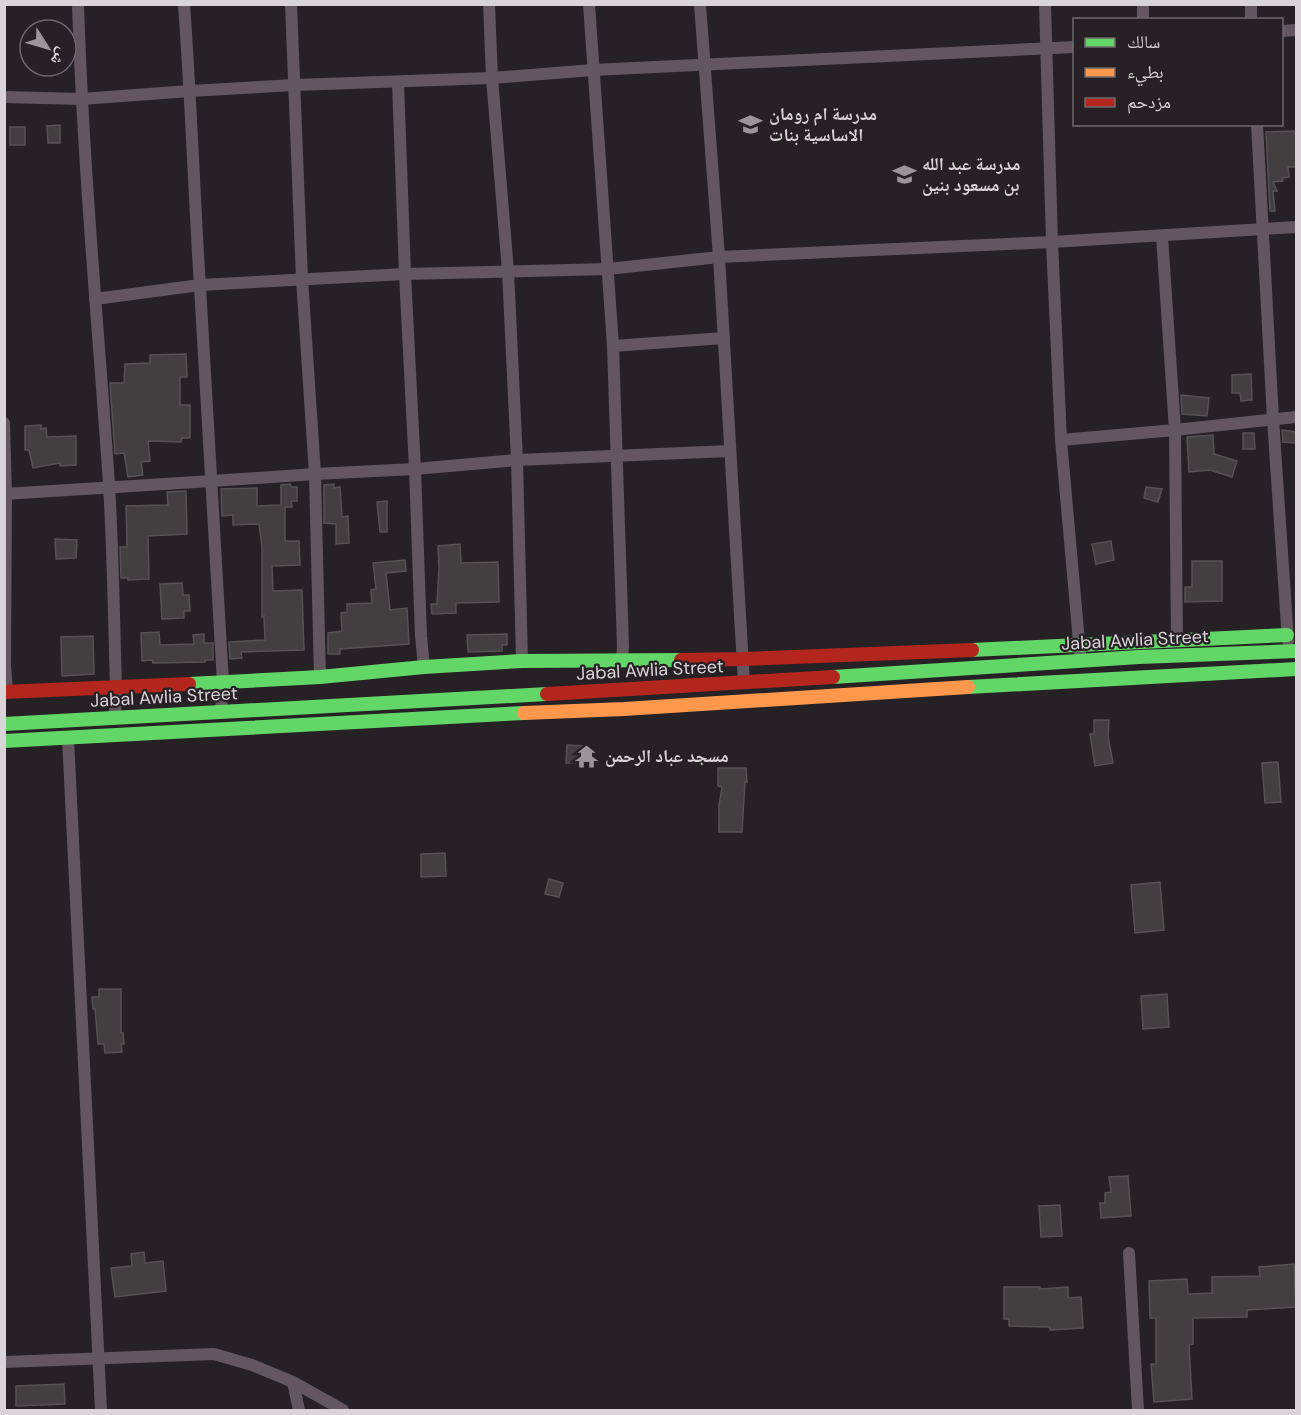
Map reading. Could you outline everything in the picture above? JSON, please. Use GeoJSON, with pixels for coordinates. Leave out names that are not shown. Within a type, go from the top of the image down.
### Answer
{"type":"FeatureCollection","features":[{"type":"Feature","properties":{"kind":"main road"},"geometry":{"type":"LineString","coordinates":[[6,692],[223,683],[522,661],[744,659],[1287,635]]}},
{"type":"Feature","properties":{"kind":"main road","name":"Jabal Awlia Street"},"geometry":{"type":"LineString","coordinates":[[4,724],[744,683],[1139,657],[1293,651]]}},
{"type":"Feature","properties":{"kind":"main road","name":"Jabal Awlia Street"},"geometry":{"type":"LineString","coordinates":[[4,741],[467,715],[624,709],[896,691],[1296,669]]}},
{"type":"Feature","properties":{"kind":"street"},"geometry":{"type":"LineString","coordinates":[[78,4],[81,99],[109,487],[115,718]]}},
{"type":"Feature","properties":{"kind":"street"},"geometry":{"type":"LineString","coordinates":[[184,4],[223,683],[221,712]]}},
{"type":"Feature","properties":{"kind":"street"},"geometry":{"type":"LineString","coordinates":[[291,4],[302,279],[315,474],[321,677]]}},
{"type":"Feature","properties":{"kind":"street"},"geometry":{"type":"LineString","coordinates":[[489,4],[492,78],[508,271],[517,460],[522,661]]}},
{"type":"Feature","properties":{"kind":"street"},"geometry":{"type":"LineString","coordinates":[[589,4],[613,346],[624,646],[622,660]]}},
{"type":"Feature","properties":{"kind":"street"},"geometry":{"type":"LineString","coordinates":[[700,4],[719,258],[744,683]]}},
{"type":"Feature","properties":{"kind":"street"},"geometry":{"type":"LineString","coordinates":[[1045,4],[1061,440],[1081,661]]}},
{"type":"Feature","properties":{"kind":"street"},"geometry":{"type":"LineString","coordinates":[[4,97],[81,99],[190,91],[492,78],[593,70],[1073,47]]}},
{"type":"Feature","properties":{"kind":"street"},"geometry":{"type":"LineString","coordinates":[[398,82],[423,667]]}},
{"type":"Feature","properties":{"kind":"street"},"geometry":{"type":"LineString","coordinates":[[1257,126],[1287,635],[1293,651]]}},
{"type":"Feature","properties":{"kind":"street"},"geometry":{"type":"LineString","coordinates":[[95,299],[200,285],[405,274],[608,269],[719,258],[1052,242],[1296,227]]}},
{"type":"Feature","properties":{"kind":"street"},"geometry":{"type":"LineString","coordinates":[[1162,236],[1175,430],[1177,641]]}},
{"type":"Feature","properties":{"kind":"street"},"geometry":{"type":"LineString","coordinates":[[613,346],[724,338]]}},
{"type":"Feature","properties":{"kind":"street"},"geometry":{"type":"LineString","coordinates":[[1061,440],[1296,417]]}},
{"type":"Feature","properties":{"kind":"street"},"geometry":{"type":"LineString","coordinates":[[4,423],[6,692]]}},
{"type":"Feature","properties":{"kind":"street"},"geometry":{"type":"LineString","coordinates":[[5,494],[415,469],[517,460],[730,451]]}},
{"type":"Feature","properties":{"kind":"street"},"geometry":{"type":"LineString","coordinates":[[68,738],[101,1410]]}},
{"type":"Feature","properties":{"kind":"street"},"geometry":{"type":"LineString","coordinates":[[1129,1253],[1138,1410]]}},
{"type":"Feature","properties":{"kind":"street"},"geometry":{"type":"LineString","coordinates":[[4,1362],[214,1354],[252,1365],[293,1382],[343,1410]]}},
{"type":"Feature","properties":{"kind":"street"},"geometry":{"type":"LineString","coordinates":[[293,1382],[299,1410]]}},
{"type":"Feature","properties":{"kind":"building"},"geometry":{"type":"Polygon","coordinates":[[[60,125],[60,143],[48,143],[47,126],[60,125]]]}},
{"type":"Feature","properties":{"kind":"building"},"geometry":{"type":"Polygon","coordinates":[[[10,127],[25,127],[25,145],[10,145],[10,127]]]}},
{"type":"Feature","properties":{"kind":"building"},"geometry":{"type":"Polygon","coordinates":[[[1296,131],[1296,167],[1288,167],[1289,177],[1282,178],[1283,181],[1273,182],[1277,191],[1273,191],[1275,211],[1270,211],[1266,132],[1296,131]]]}},
{"type":"Feature","properties":{"kind":"building"},"geometry":{"type":"Polygon","coordinates":[[[186,354],[187,377],[180,377],[180,405],[190,405],[190,438],[182,438],[181,442],[148,441],[150,461],[141,462],[143,475],[128,477],[124,453],[115,454],[110,383],[124,383],[125,364],[150,363],[150,355],[186,354]]]}},
{"type":"Feature","properties":{"kind":"building"},"geometry":{"type":"Polygon","coordinates":[[[1251,374],[1252,400],[1241,401],[1240,393],[1232,393],[1232,375],[1251,374]]]}},
{"type":"Feature","properties":{"kind":"building"},"geometry":{"type":"Polygon","coordinates":[[[1181,395],[1209,398],[1207,416],[1182,414],[1181,395]]]}},
{"type":"Feature","properties":{"kind":"building"},"geometry":{"type":"Polygon","coordinates":[[[41,425],[41,429],[46,428],[47,437],[76,436],[76,465],[60,466],[60,463],[33,468],[29,450],[25,450],[25,426],[41,425]]]}},
{"type":"Feature","properties":{"kind":"building"},"geometry":{"type":"Polygon","coordinates":[[[1282,430],[1296,432],[1296,443],[1283,442],[1282,430]]]}},
{"type":"Feature","properties":{"kind":"building"},"geometry":{"type":"Polygon","coordinates":[[[1243,433],[1254,433],[1255,449],[1243,449],[1243,433]]]}},
{"type":"Feature","properties":{"kind":"building"},"geometry":{"type":"Polygon","coordinates":[[[1213,435],[1214,454],[1237,461],[1232,477],[1210,470],[1189,472],[1187,437],[1213,435]]]}},
{"type":"Feature","properties":{"kind":"building"},"geometry":{"type":"Polygon","coordinates":[[[290,484],[291,487],[297,487],[297,501],[291,501],[292,507],[285,507],[285,541],[299,541],[300,565],[272,566],[273,591],[302,590],[304,650],[241,652],[242,658],[230,659],[229,642],[265,640],[264,616],[262,617],[262,547],[259,524],[233,525],[233,515],[222,516],[221,489],[257,488],[257,506],[281,505],[281,485],[290,484]]]}},
{"type":"Feature","properties":{"kind":"building"},"geometry":{"type":"Polygon","coordinates":[[[334,484],[334,488],[340,487],[342,517],[348,516],[349,543],[336,544],[336,524],[324,523],[324,485],[334,484]]]}},
{"type":"Feature","properties":{"kind":"building"},"geometry":{"type":"Polygon","coordinates":[[[1146,487],[1162,489],[1158,502],[1144,498],[1146,487]]]}},
{"type":"Feature","properties":{"kind":"building"},"geometry":{"type":"Polygon","coordinates":[[[186,491],[187,534],[148,536],[149,579],[121,578],[120,547],[127,547],[126,506],[168,505],[167,492],[186,491]]]}},
{"type":"Feature","properties":{"kind":"building"},"geometry":{"type":"Polygon","coordinates":[[[387,501],[387,532],[380,532],[377,502],[387,501]]]}},
{"type":"Feature","properties":{"kind":"building"},"geometry":{"type":"Polygon","coordinates":[[[55,539],[77,540],[76,558],[56,559],[55,539]]]}},
{"type":"Feature","properties":{"kind":"building"},"geometry":{"type":"Polygon","coordinates":[[[1111,541],[1114,560],[1096,564],[1092,544],[1111,541]]]}},
{"type":"Feature","properties":{"kind":"building"},"geometry":{"type":"Polygon","coordinates":[[[460,544],[461,563],[498,562],[499,602],[456,603],[456,613],[432,614],[431,604],[437,604],[438,546],[460,544]]]}},
{"type":"Feature","properties":{"kind":"building"},"geometry":{"type":"Polygon","coordinates":[[[405,560],[406,571],[386,573],[390,610],[407,608],[409,644],[340,649],[340,654],[328,654],[328,633],[342,631],[341,613],[347,612],[347,604],[372,603],[371,590],[376,589],[373,563],[405,560]]]}},
{"type":"Feature","properties":{"kind":"building"},"geometry":{"type":"Polygon","coordinates":[[[1192,561],[1222,561],[1222,601],[1185,602],[1185,587],[1192,587],[1192,561]]]}},
{"type":"Feature","properties":{"kind":"building"},"geometry":{"type":"Polygon","coordinates":[[[182,583],[183,595],[189,595],[190,611],[184,611],[184,618],[162,619],[160,584],[182,583]]]}},
{"type":"Feature","properties":{"kind":"building"},"geometry":{"type":"Polygon","coordinates":[[[159,632],[160,645],[194,644],[193,635],[204,634],[204,643],[213,643],[213,660],[153,663],[152,660],[142,661],[141,633],[159,632]]]}},
{"type":"Feature","properties":{"kind":"building"},"geometry":{"type":"Polygon","coordinates":[[[507,634],[507,645],[502,645],[502,651],[468,652],[467,635],[507,634]]]}},
{"type":"Feature","properties":{"kind":"building"},"geometry":{"type":"Polygon","coordinates":[[[93,636],[94,674],[62,676],[61,637],[93,636]]]}},
{"type":"Feature","properties":{"kind":"building"},"geometry":{"type":"Polygon","coordinates":[[[1094,720],[1109,720],[1108,737],[1113,763],[1095,766],[1090,734],[1094,734],[1094,720]]]}},
{"type":"Feature","properties":{"kind":"building"},"geometry":{"type":"Polygon","coordinates":[[[567,745],[584,746],[583,763],[566,763],[567,745]]]}},
{"type":"Feature","properties":{"kind":"building"},"geometry":{"type":"Polygon","coordinates":[[[1278,762],[1281,802],[1265,803],[1262,763],[1278,762]]]}},
{"type":"Feature","properties":{"kind":"building"},"geometry":{"type":"Polygon","coordinates":[[[718,768],[746,768],[747,782],[745,782],[742,832],[719,832],[722,787],[718,786],[718,768]]]}},
{"type":"Feature","properties":{"kind":"building"},"geometry":{"type":"Polygon","coordinates":[[[445,853],[446,876],[421,877],[421,854],[445,853]]]}},
{"type":"Feature","properties":{"kind":"building"},"geometry":{"type":"Polygon","coordinates":[[[549,879],[563,883],[559,897],[545,894],[549,879]]]}},
{"type":"Feature","properties":{"kind":"building"},"geometry":{"type":"Polygon","coordinates":[[[1160,882],[1164,930],[1135,933],[1131,885],[1160,882]]]}},
{"type":"Feature","properties":{"kind":"building"},"geometry":{"type":"Polygon","coordinates":[[[99,989],[121,989],[121,1033],[123,1033],[124,1044],[121,1044],[122,1052],[105,1053],[104,1044],[98,1044],[92,997],[99,997],[99,989]]]}},
{"type":"Feature","properties":{"kind":"building"},"geometry":{"type":"Polygon","coordinates":[[[1167,994],[1169,1027],[1143,1029],[1141,996],[1167,994]]]}},
{"type":"Feature","properties":{"kind":"building"},"geometry":{"type":"Polygon","coordinates":[[[1128,1176],[1131,1216],[1101,1218],[1100,1203],[1105,1203],[1105,1193],[1111,1192],[1109,1177],[1128,1176]]]}},
{"type":"Feature","properties":{"kind":"building"},"geometry":{"type":"Polygon","coordinates":[[[1060,1205],[1062,1236],[1041,1237],[1039,1206],[1060,1205]]]}},
{"type":"Feature","properties":{"kind":"building"},"geometry":{"type":"Polygon","coordinates":[[[144,1252],[145,1263],[163,1261],[166,1291],[115,1297],[111,1268],[132,1266],[131,1254],[144,1252]]]}},
{"type":"Feature","properties":{"kind":"building"},"geometry":{"type":"Polygon","coordinates":[[[1294,1264],[1296,1307],[1247,1310],[1247,1317],[1193,1318],[1193,1344],[1189,1345],[1192,1399],[1154,1402],[1151,1364],[1156,1364],[1156,1318],[1150,1318],[1149,1281],[1187,1279],[1188,1294],[1212,1293],[1212,1277],[1260,1276],[1259,1267],[1294,1264]]]}},
{"type":"Feature","properties":{"kind":"building"},"geometry":{"type":"Polygon","coordinates":[[[1004,1287],[1040,1287],[1040,1289],[1068,1287],[1068,1298],[1081,1297],[1083,1328],[1050,1330],[1050,1327],[1009,1326],[1009,1319],[1004,1319],[1004,1287]]]}},
{"type":"Feature","properties":{"kind":"building"},"geometry":{"type":"Polygon","coordinates":[[[64,1384],[65,1404],[16,1406],[16,1386],[64,1384]]]}},
{"type":"Feature","properties":{"kind":"traffic: fast"},"geometry":{"type":"LineString","coordinates":[[972,650],[1287,635]]}},
{"type":"Feature","properties":{"kind":"traffic: fast"},"geometry":{"type":"LineString","coordinates":[[833,677],[1139,657],[1296,651]]}},
{"type":"Feature","properties":{"kind":"traffic: fast"},"geometry":{"type":"LineString","coordinates":[[189,684],[320,677],[522,661],[681,660]]}},
{"type":"Feature","properties":{"kind":"traffic: fast"},"geometry":{"type":"LineString","coordinates":[[968,687],[1296,669]]}},
{"type":"Feature","properties":{"kind":"traffic: fast"},"geometry":{"type":"LineString","coordinates":[[4,724],[547,694]]}},
{"type":"Feature","properties":{"kind":"traffic: fast"},"geometry":{"type":"LineString","coordinates":[[4,741],[524,713]]}},
{"type":"Feature","properties":{"kind":"traffic: slow"},"geometry":{"type":"LineString","coordinates":[[524,713],[624,709],[968,687]]}},
{"type":"Feature","properties":{"kind":"traffic: jam"},"geometry":{"type":"LineString","coordinates":[[681,660],[972,650]]}},
{"type":"Feature","properties":{"kind":"traffic: jam"},"geometry":{"type":"LineString","coordinates":[[547,694],[833,677]]}},
{"type":"Feature","properties":{"kind":"traffic: jam"},"geometry":{"type":"LineString","coordinates":[[4,692],[189,684]]}},
{"type":"Feature","properties":{"kind":"place","name":"مدرسة ام رومان الاساسية بنات"},"geometry":{"type":"Point","coordinates":[751,124]}},
{"type":"Feature","properties":{"kind":"place","name":"مدرسة عبد الله بن مسعود بنين"},"geometry":{"type":"Point","coordinates":[904,174]}},
{"type":"Feature","properties":{"kind":"place","name":"مسجد عباد الرحمن"},"geometry":{"type":"Point","coordinates":[587,756]}}]}
